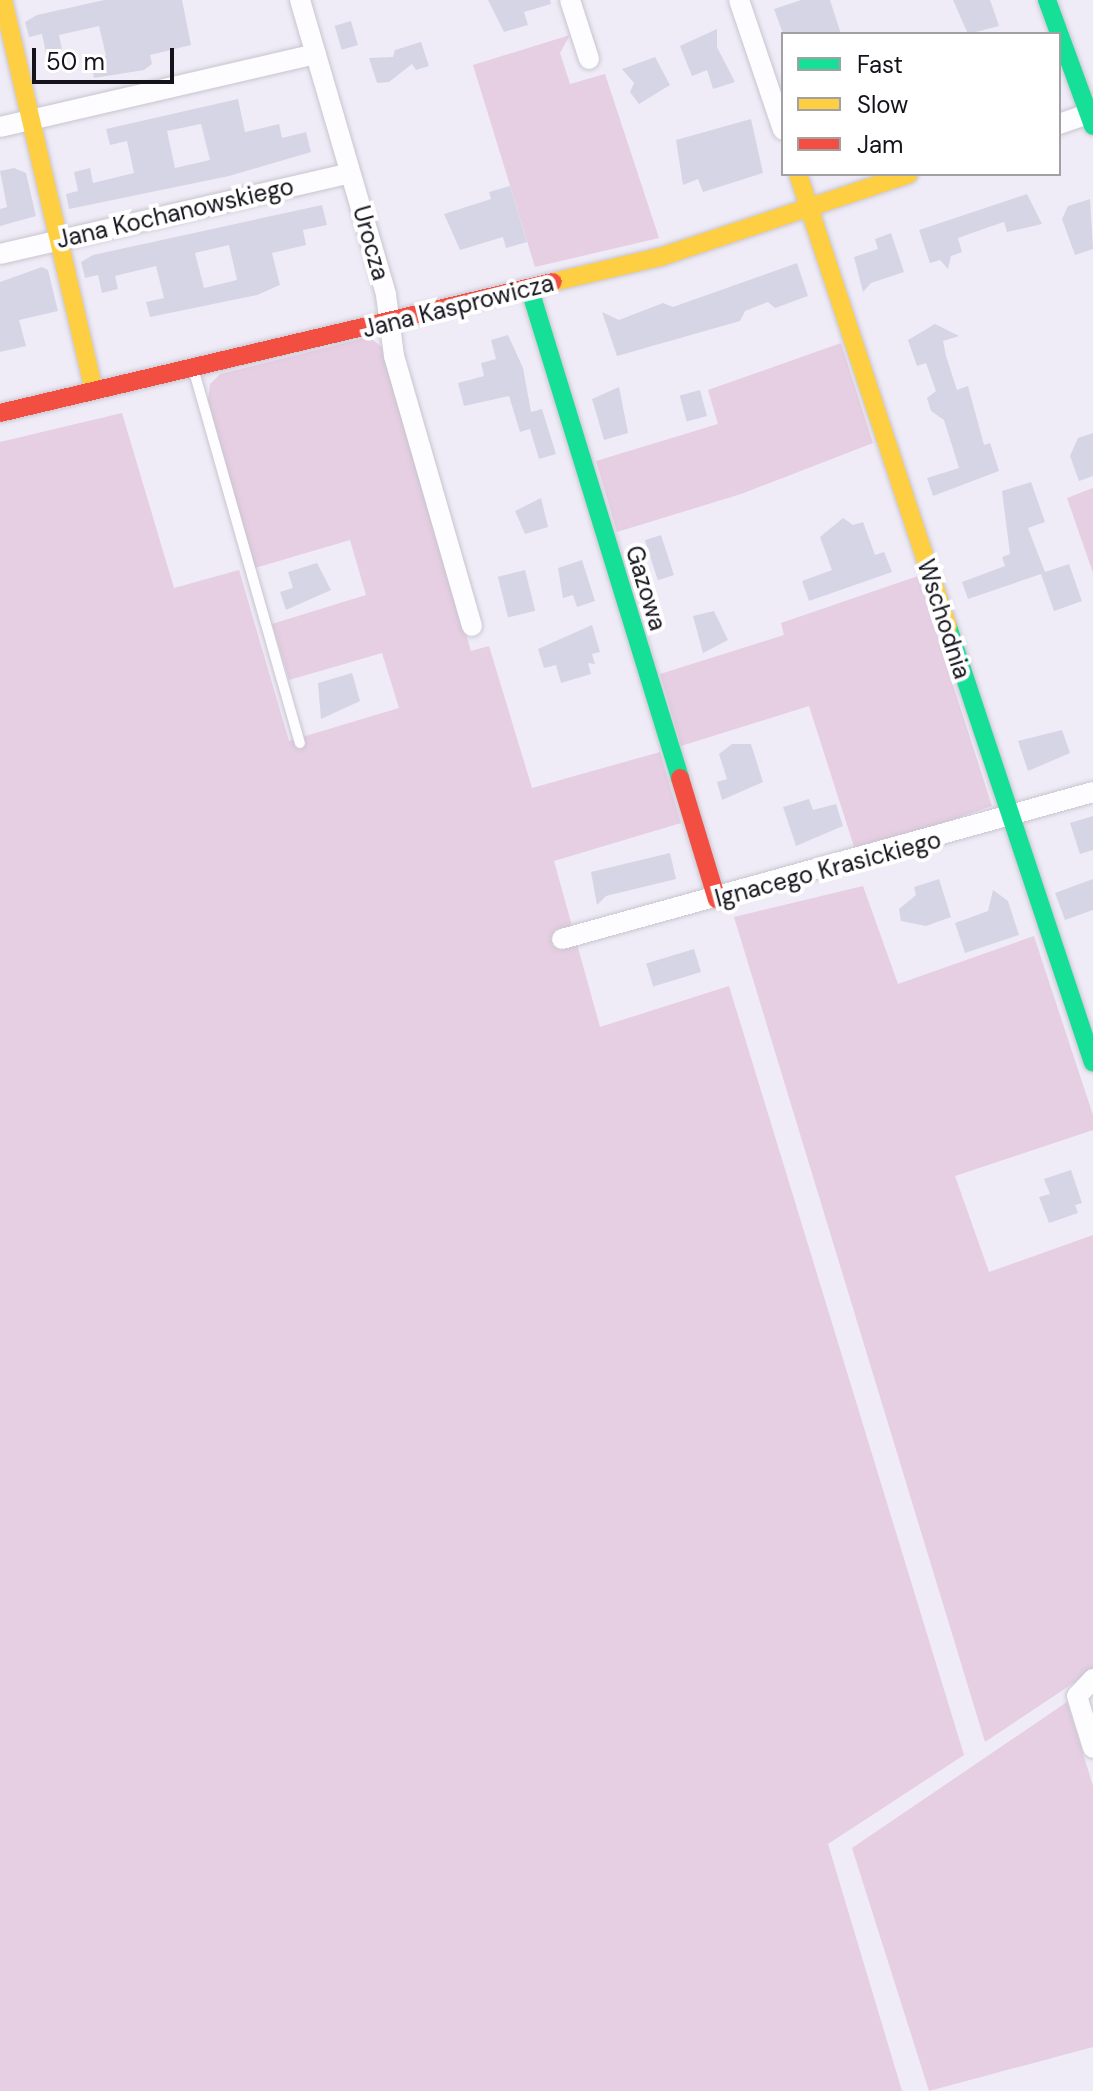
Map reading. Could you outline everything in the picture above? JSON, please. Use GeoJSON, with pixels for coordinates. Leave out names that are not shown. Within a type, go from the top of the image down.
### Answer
{"type":"FeatureCollection","features":[{"type":"Feature","properties":{"kind":"street"},"geometry":{"type":"LineString","coordinates":[[3,0],[94,391]]}},
{"type":"Feature","properties":{"kind":"street","name":"Urocza"},"geometry":{"type":"LineString","coordinates":[[300,0],[391,323],[394,356],[472,626]]}},
{"type":"Feature","properties":{"kind":"street"},"geometry":{"type":"LineString","coordinates":[[570,0],[589,59]]}},
{"type":"Feature","properties":{"kind":"street"},"geometry":{"type":"LineString","coordinates":[[739,0],[781,124]]}},
{"type":"Feature","properties":{"kind":"street"},"geometry":{"type":"LineString","coordinates":[[1047,0],[1059,32]]}},
{"type":"Feature","properties":{"kind":"street"},"geometry":{"type":"LineString","coordinates":[[1061,38],[1091,118],[1061,124]]}},
{"type":"Feature","properties":{"kind":"street"},"geometry":{"type":"LineString","coordinates":[[0,127],[316,54]]}},
{"type":"Feature","properties":{"kind":"street","name":"Jana Kochanowskiego"},"geometry":{"type":"LineString","coordinates":[[0,254],[350,173]]}},
{"type":"Feature","properties":{"kind":"street","name":"Wschodnia"},"geometry":{"type":"LineString","coordinates":[[799,176],[1093,1063]]}},
{"type":"Feature","properties":{"kind":"street","name":"Jana Kasprowicza"},"geometry":{"type":"LineString","coordinates":[[0,413],[660,257],[903,176]]}},
{"type":"Feature","properties":{"kind":"street","name":"Gazowa"},"geometry":{"type":"LineString","coordinates":[[530,290],[717,900]]}},
{"type":"Feature","properties":{"kind":"street","name":"Ignacego Krasickiego"},"geometry":{"type":"LineString","coordinates":[[562,939],[1011,819],[1093,792]]}},
{"type":"Feature","properties":{"kind":"street"},"geometry":{"type":"LineString","coordinates":[[1093,1679],[1077,1696],[1093,1748]]}},
{"type":"Feature","properties":{"kind":"lane"},"geometry":{"type":"LineString","coordinates":[[193,368],[300,743]]}},
{"type":"Feature","properties":{"kind":"shaded area"},"geometry":{"type":"Polygon","coordinates":[[[570,35],[560,53],[570,84],[605,74],[659,238],[535,267],[473,65],[570,35]]]}},
{"type":"Feature","properties":{"kind":"shaded area"},"geometry":{"type":"Polygon","coordinates":[[[369,337],[383,348],[471,651],[489,646],[532,788],[660,752],[681,823],[554,861],[600,1027],[729,986],[964,1755],[828,1844],[902,2091],[0,2091],[0,442],[122,413],[174,588],[239,570],[289,741],[399,708],[382,653],[289,680],[272,624],[366,595],[350,540],[255,568],[208,401],[210,384],[220,374],[369,337]]]}},
{"type":"Feature","properties":{"kind":"shaded area"},"geometry":{"type":"Polygon","coordinates":[[[841,343],[873,443],[741,494],[617,532],[596,461],[718,424],[708,390],[841,343]]]}},
{"type":"Feature","properties":{"kind":"shaded area"},"geometry":{"type":"Polygon","coordinates":[[[1093,488],[1093,573],[1067,498],[1093,488]]]}},
{"type":"Feature","properties":{"kind":"shaded area"},"geometry":{"type":"Polygon","coordinates":[[[918,576],[992,806],[856,853],[809,706],[681,746],[660,674],[784,635],[781,623],[918,576]]]}},
{"type":"Feature","properties":{"kind":"shaded area"},"geometry":{"type":"Polygon","coordinates":[[[863,886],[898,984],[1034,936],[1093,1115],[1093,1130],[955,1176],[989,1272],[1093,1235],[1093,1670],[985,1742],[734,917],[863,886]]]}},
{"type":"Feature","properties":{"kind":"shaded area"},"geometry":{"type":"Polygon","coordinates":[[[1067,1702],[1093,1786],[1093,2047],[929,2091],[852,1848],[1067,1702]]]}},
{"type":"Feature","properties":{"kind":"building"},"geometry":{"type":"Polygon","coordinates":[[[104,0],[182,0],[191,45],[150,55],[152,64],[144,70],[94,78],[91,61],[106,56],[99,26],[59,35],[62,49],[46,53],[42,34],[29,37],[25,22],[37,15],[104,0]]]}},
{"type":"Feature","properties":{"kind":"building"},"geometry":{"type":"Polygon","coordinates":[[[488,0],[550,0],[551,4],[524,12],[528,25],[504,32],[488,0]]]}},
{"type":"Feature","properties":{"kind":"building"},"geometry":{"type":"Polygon","coordinates":[[[801,0],[830,0],[840,32],[782,32],[774,9],[801,0]]]}},
{"type":"Feature","properties":{"kind":"building"},"geometry":{"type":"Polygon","coordinates":[[[953,0],[990,0],[999,26],[967,32],[953,0]]]}},
{"type":"Feature","properties":{"kind":"building"},"geometry":{"type":"Polygon","coordinates":[[[351,21],[358,45],[342,50],[335,26],[351,21]]]}},
{"type":"Feature","properties":{"kind":"building"},"geometry":{"type":"Polygon","coordinates":[[[717,29],[717,47],[735,82],[713,89],[707,70],[692,76],[680,46],[717,29]]]}},
{"type":"Feature","properties":{"kind":"building"},"geometry":{"type":"Polygon","coordinates":[[[421,42],[429,66],[416,70],[412,64],[389,82],[377,83],[369,58],[393,57],[395,50],[421,42]]]}},
{"type":"Feature","properties":{"kind":"building"},"geometry":{"type":"Polygon","coordinates":[[[655,57],[670,85],[639,104],[630,92],[634,83],[622,69],[655,57]]]}},
{"type":"Feature","properties":{"kind":"building"},"geometry":{"type":"Polygon","coordinates":[[[238,99],[245,132],[279,124],[282,138],[306,132],[311,152],[229,176],[69,209],[66,194],[78,191],[74,172],[90,168],[93,183],[134,173],[127,141],[110,145],[106,129],[238,99]],[[201,124],[167,131],[175,168],[210,160],[201,124]]]}},
{"type":"Feature","properties":{"kind":"building"},"geometry":{"type":"Polygon","coordinates":[[[751,119],[763,173],[703,192],[698,179],[683,185],[676,140],[751,119]]]}},
{"type":"Feature","properties":{"kind":"building"},"geometry":{"type":"Polygon","coordinates":[[[14,168],[26,173],[36,216],[0,226],[0,209],[7,207],[0,171],[14,168]]]}},
{"type":"Feature","properties":{"kind":"building"},"geometry":{"type":"Polygon","coordinates":[[[510,186],[527,242],[506,248],[503,237],[460,250],[444,214],[491,199],[489,192],[510,186]]]}},
{"type":"Feature","properties":{"kind":"building"},"geometry":{"type":"Polygon","coordinates":[[[1027,194],[1042,224],[1007,232],[1004,222],[989,227],[958,238],[962,252],[951,256],[948,269],[940,260],[930,263],[919,230],[1027,194]]]}},
{"type":"Feature","properties":{"kind":"building"},"geometry":{"type":"Polygon","coordinates":[[[1090,199],[1093,249],[1075,255],[1062,219],[1068,206],[1090,199]]]}},
{"type":"Feature","properties":{"kind":"building"},"geometry":{"type":"Polygon","coordinates":[[[322,205],[327,225],[303,230],[306,245],[272,253],[280,285],[257,295],[150,317],[146,302],[164,298],[156,266],[115,276],[118,289],[102,293],[98,275],[85,278],[81,262],[93,255],[322,205]],[[229,245],[195,253],[204,288],[237,280],[229,245]]]}},
{"type":"Feature","properties":{"kind":"building"},"geometry":{"type":"Polygon","coordinates":[[[891,233],[904,272],[871,283],[863,292],[854,257],[878,249],[875,239],[891,233]]]}},
{"type":"Feature","properties":{"kind":"building"},"geometry":{"type":"Polygon","coordinates":[[[797,263],[808,296],[775,308],[768,302],[745,311],[740,321],[617,356],[602,312],[619,320],[663,303],[673,307],[797,263]]]}},
{"type":"Feature","properties":{"kind":"building"},"geometry":{"type":"Polygon","coordinates":[[[42,267],[48,270],[58,311],[19,320],[26,346],[0,352],[0,282],[42,267]]]}},
{"type":"Feature","properties":{"kind":"building"},"geometry":{"type":"Polygon","coordinates":[[[935,324],[959,336],[943,341],[946,356],[957,390],[968,386],[984,445],[990,443],[999,471],[933,496],[927,478],[959,468],[944,420],[931,411],[927,398],[936,391],[926,363],[917,366],[908,340],[935,324]]]}},
{"type":"Feature","properties":{"kind":"building"},"geometry":{"type":"Polygon","coordinates":[[[508,335],[523,368],[531,412],[542,409],[556,454],[539,459],[530,429],[520,432],[509,396],[464,406],[458,383],[484,376],[481,363],[496,359],[491,340],[508,335]]]}},
{"type":"Feature","properties":{"kind":"building"},"geometry":{"type":"Polygon","coordinates":[[[619,387],[628,433],[604,440],[592,399],[619,387]]]}},
{"type":"Feature","properties":{"kind":"building"},"geometry":{"type":"Polygon","coordinates":[[[700,390],[707,416],[687,422],[680,395],[700,390]]]}},
{"type":"Feature","properties":{"kind":"building"},"geometry":{"type":"Polygon","coordinates":[[[1093,433],[1093,476],[1079,481],[1070,456],[1078,438],[1093,433]]]}},
{"type":"Feature","properties":{"kind":"building"},"geometry":{"type":"Polygon","coordinates":[[[1031,482],[1045,522],[1028,528],[1045,572],[1069,564],[1082,601],[1054,611],[1041,574],[968,599],[962,582],[1005,566],[1002,557],[1010,554],[1002,491],[1031,482]]]}},
{"type":"Feature","properties":{"kind":"building"},"geometry":{"type":"Polygon","coordinates":[[[541,498],[548,527],[525,534],[515,511],[541,498]]]}},
{"type":"Feature","properties":{"kind":"building"},"geometry":{"type":"Polygon","coordinates":[[[843,518],[853,525],[863,522],[875,555],[884,552],[892,572],[809,601],[802,581],[832,570],[820,537],[843,518]]]}},
{"type":"Feature","properties":{"kind":"building"},"geometry":{"type":"Polygon","coordinates":[[[661,535],[674,575],[658,580],[645,540],[661,535]]]}},
{"type":"Feature","properties":{"kind":"building"},"geometry":{"type":"Polygon","coordinates":[[[582,560],[595,601],[577,607],[573,595],[563,598],[558,568],[582,560]]]}},
{"type":"Feature","properties":{"kind":"building"},"geometry":{"type":"Polygon","coordinates":[[[317,563],[331,590],[286,610],[280,592],[293,588],[288,572],[317,563]]]}},
{"type":"Feature","properties":{"kind":"building"},"geometry":{"type":"Polygon","coordinates":[[[525,570],[535,611],[508,618],[498,577],[525,570]]]}},
{"type":"Feature","properties":{"kind":"building"},"geometry":{"type":"Polygon","coordinates":[[[714,611],[728,640],[703,653],[693,616],[714,611]]]}},
{"type":"Feature","properties":{"kind":"building"},"geometry":{"type":"Polygon","coordinates":[[[592,625],[600,652],[592,654],[595,664],[588,663],[591,674],[561,683],[556,665],[544,668],[538,649],[592,625]]]}},
{"type":"Feature","properties":{"kind":"building"},"geometry":{"type":"Polygon","coordinates":[[[352,673],[360,701],[321,719],[318,683],[352,673]]]}},
{"type":"Feature","properties":{"kind":"building"},"geometry":{"type":"Polygon","coordinates":[[[1062,730],[1070,753],[1028,771],[1018,741],[1062,730]]]}},
{"type":"Feature","properties":{"kind":"building"},"geometry":{"type":"Polygon","coordinates":[[[732,744],[751,744],[763,782],[722,800],[717,782],[727,779],[719,754],[732,744]]]}},
{"type":"Feature","properties":{"kind":"building"},"geometry":{"type":"Polygon","coordinates":[[[809,799],[813,810],[836,804],[843,826],[796,846],[783,807],[809,799]]]}},
{"type":"Feature","properties":{"kind":"building"},"geometry":{"type":"Polygon","coordinates":[[[1093,816],[1093,850],[1080,854],[1070,823],[1093,816]]]}},
{"type":"Feature","properties":{"kind":"building"},"geometry":{"type":"Polygon","coordinates":[[[670,853],[676,879],[606,896],[597,905],[591,872],[670,853]]]}},
{"type":"Feature","properties":{"kind":"building"},"geometry":{"type":"Polygon","coordinates":[[[939,879],[951,917],[926,926],[901,921],[899,909],[916,895],[914,887],[939,879]]]}},
{"type":"Feature","properties":{"kind":"building"},"geometry":{"type":"Polygon","coordinates":[[[1093,879],[1093,910],[1065,920],[1055,893],[1093,879]]]}},
{"type":"Feature","properties":{"kind":"building"},"geometry":{"type":"Polygon","coordinates":[[[993,890],[1008,901],[1019,935],[965,953],[955,923],[988,911],[993,890]]]}},
{"type":"Feature","properties":{"kind":"building"},"geometry":{"type":"Polygon","coordinates":[[[694,949],[701,972],[653,987],[646,964],[694,949]]]}},
{"type":"Feature","properties":{"kind":"building"},"geometry":{"type":"Polygon","coordinates":[[[1071,1170],[1082,1203],[1075,1205],[1078,1213],[1049,1223],[1039,1197],[1050,1194],[1044,1179],[1071,1170]]]}},
{"type":"Feature","properties":{"kind":"traffic: fast"},"geometry":{"type":"LineString","coordinates":[[1047,0],[1059,32]]}},
{"type":"Feature","properties":{"kind":"traffic: fast"},"geometry":{"type":"LineString","coordinates":[[1061,38],[1093,126]]}},
{"type":"Feature","properties":{"kind":"traffic: fast"},"geometry":{"type":"LineString","coordinates":[[530,290],[680,778]]}},
{"type":"Feature","properties":{"kind":"traffic: fast"},"geometry":{"type":"LineString","coordinates":[[948,627],[1093,1063]]}},
{"type":"Feature","properties":{"kind":"traffic: slow"},"geometry":{"type":"LineString","coordinates":[[3,0],[94,391]]}},
{"type":"Feature","properties":{"kind":"traffic: slow"},"geometry":{"type":"LineString","coordinates":[[799,176],[948,627]]}},
{"type":"Feature","properties":{"kind":"traffic: slow"},"geometry":{"type":"LineString","coordinates":[[553,282],[660,257],[903,176]]}},
{"type":"Feature","properties":{"kind":"traffic: jam"},"geometry":{"type":"LineString","coordinates":[[0,413],[553,282]]}},
{"type":"Feature","properties":{"kind":"traffic: jam"},"geometry":{"type":"LineString","coordinates":[[680,778],[717,900]]}}]}
